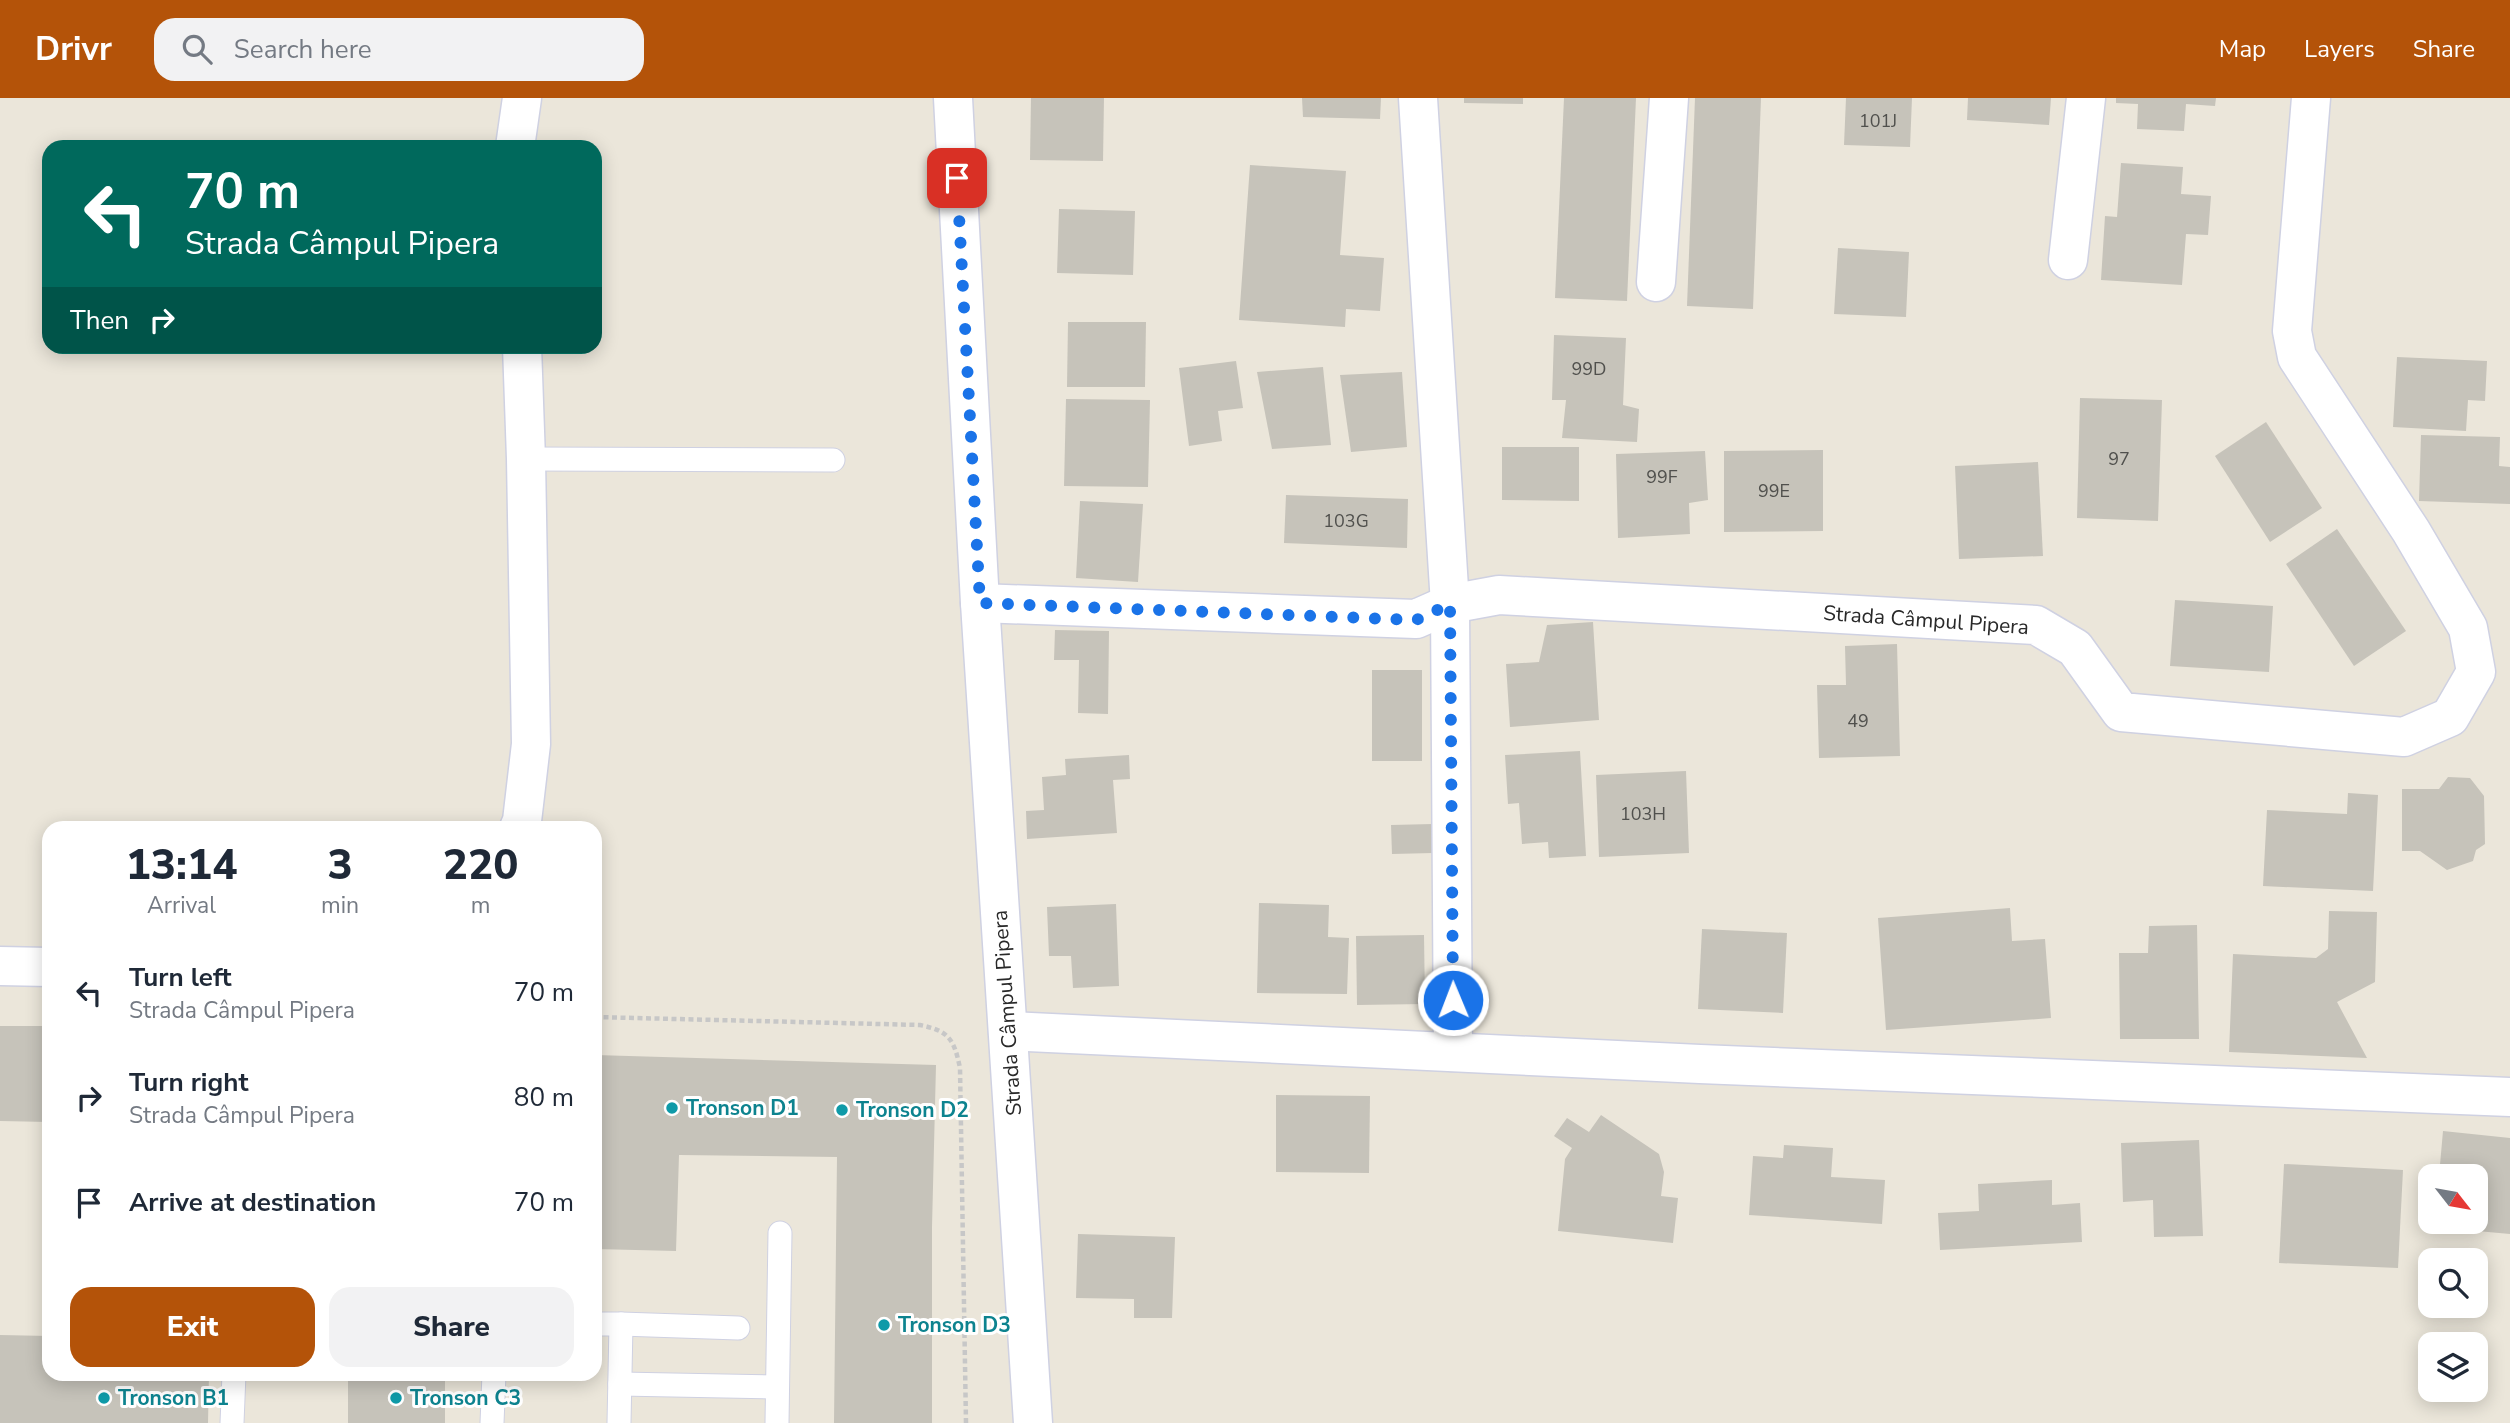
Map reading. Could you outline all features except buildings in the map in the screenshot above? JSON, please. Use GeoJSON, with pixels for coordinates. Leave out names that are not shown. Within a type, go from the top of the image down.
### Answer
{"type":"FeatureCollection","features":[{"type":"Feature","properties":{"kind":"street"},"geometry":{"type":"LineString","coordinates":[[516,140],[522,98]]}},
{"type":"Feature","properties":{"kind":"street","name":"Strada Câmpul Pipera"},"geometry":{"type":"LineString","coordinates":[[953,98],[980,603],[1034,1423]]}},
{"type":"Feature","properties":{"kind":"street"},"geometry":{"type":"LineString","coordinates":[[1418,98],[1450,604],[1453,1052]]}},
{"type":"Feature","properties":{"kind":"street"},"geometry":{"type":"LineString","coordinates":[[1656,282],[1669,98]]}},
{"type":"Feature","properties":{"kind":"street"},"geometry":{"type":"LineString","coordinates":[[2068,260],[2086,98]]}},
{"type":"Feature","properties":{"kind":"street","name":"Strada Câmpul Pipera"},"geometry":{"type":"LineString","coordinates":[[980,603],[1416,620],[1450,604],[1499,595],[2036,625],[2075,648],[2121,712],[2404,737],[2450,717],[2476,672],[2468,628],[2411,531],[2297,357],[2292,331],[2311,98]]}},
{"type":"Feature","properties":{"kind":"street"},"geometry":{"type":"LineString","coordinates":[[522,354],[531,744],[522,821]]}},
{"type":"Feature","properties":{"kind":"street"},"geometry":{"type":"LineString","coordinates":[[0,966],[42,967]]}},
{"type":"Feature","properties":{"kind":"street"},"geometry":{"type":"LineString","coordinates":[[1008,1031],[2510,1097]]}},
{"type":"Feature","properties":{"kind":"lane"},"geometry":{"type":"LineString","coordinates":[[526,459],[833,460]]}},
{"type":"Feature","properties":{"kind":"lane"},"geometry":{"type":"LineString","coordinates":[[776,1423],[780,1233]]}},
{"type":"Feature","properties":{"kind":"lane"},"geometry":{"type":"LineString","coordinates":[[602,1324],[738,1328]]}},
{"type":"Feature","properties":{"kind":"lane"},"geometry":{"type":"LineString","coordinates":[[619,1423],[621,1324]]}},
{"type":"Feature","properties":{"kind":"lane"},"geometry":{"type":"LineString","coordinates":[[232,1423],[234,1381]]}},
{"type":"Feature","properties":{"kind":"lane"},"geometry":{"type":"LineString","coordinates":[[492,1423],[494,1381]]}},
{"type":"Feature","properties":{"kind":"lane"},"geometry":{"type":"LineString","coordinates":[[620,1384],[777,1387]]}},
{"type":"Feature","properties":{"kind":"path"},"geometry":{"type":"LineString","coordinates":[[602,1017],[920,1025],[941,1029],[956,1045],[960,1068],[966,1423]]}},
{"type":"Feature","properties":{"kind":"place","name":"Tronson D1"},"geometry":{"type":"Point","coordinates":[672,1108]}},
{"type":"Feature","properties":{"kind":"place","name":"Tronson D2"},"geometry":{"type":"Point","coordinates":[842,1110]}},
{"type":"Feature","properties":{"kind":"place","name":"Tronson D3"},"geometry":{"type":"Point","coordinates":[884,1325]}},
{"type":"Feature","properties":{"kind":"place","name":"Tronson B1"},"geometry":{"type":"Point","coordinates":[104,1398]}},
{"type":"Feature","properties":{"kind":"place","name":"Tronson C3"},"geometry":{"type":"Point","coordinates":[396,1398]}},
{"type":"Feature","properties":{"kind":"route"},"geometry":{"type":"LineString","coordinates":[[957,178],[980,603],[1111,606],[1416,620],[1450,604],[1453,1000]]}}]}
